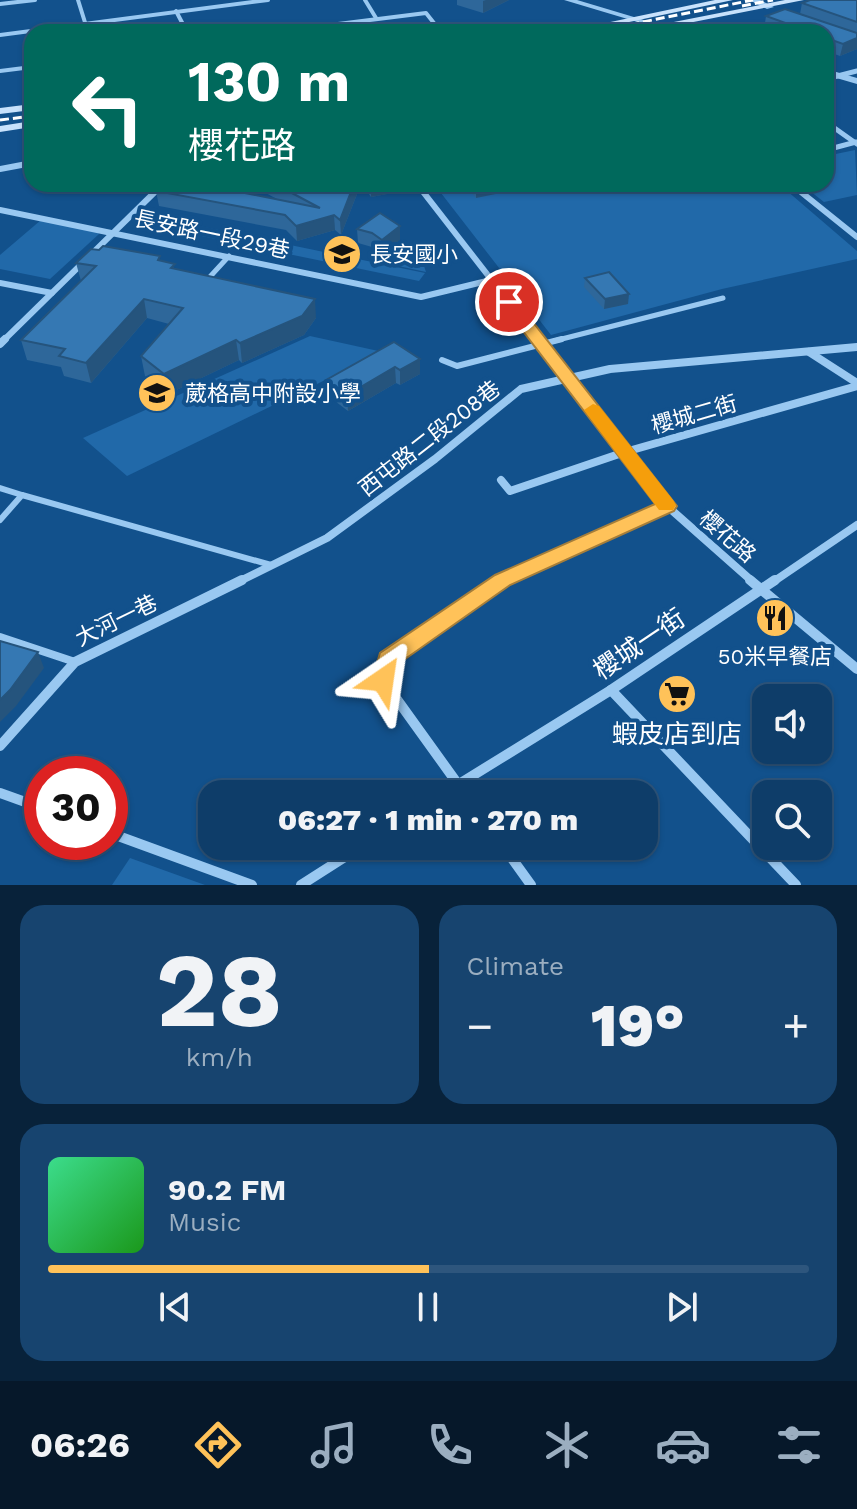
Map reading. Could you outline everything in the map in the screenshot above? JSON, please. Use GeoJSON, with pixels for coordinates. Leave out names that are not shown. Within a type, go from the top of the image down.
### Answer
{"type":"FeatureCollection","features":[{"type":"Feature","properties":{"kind":"main road"},"geometry":{"type":"LineString","coordinates":[[613,24],[729,0]]}},
{"type":"Feature","properties":{"kind":"main road"},"geometry":{"type":"LineString","coordinates":[[671,24],[800,0]]}},
{"type":"Feature","properties":{"kind":"main road"},"geometry":{"type":"LineString","coordinates":[[770,7],[792,11]]}},
{"type":"Feature","properties":{"kind":"main road"},"geometry":{"type":"LineString","coordinates":[[770,7],[780,14]]}},
{"type":"Feature","properties":{"kind":"main road"},"geometry":{"type":"LineString","coordinates":[[0,111],[24,108]]}},
{"type":"Feature","properties":{"kind":"main road"},"geometry":{"type":"LineString","coordinates":[[0,129],[24,125]]}},
{"type":"Feature","properties":{"kind":"street"},"geometry":{"type":"LineString","coordinates":[[568,0],[651,24]]}},
{"type":"Feature","properties":{"kind":"street"},"geometry":{"type":"LineString","coordinates":[[753,0],[770,7]]}},
{"type":"Feature","properties":{"kind":"street"},"geometry":{"type":"LineString","coordinates":[[834,77],[857,71]]}},
{"type":"Feature","properties":{"kind":"street"},"geometry":{"type":"LineString","coordinates":[[834,74],[857,81]]}},
{"type":"Feature","properties":{"kind":"street"},"geometry":{"type":"LineString","coordinates":[[834,128],[856,143]]}},
{"type":"Feature","properties":{"kind":"street"},"geometry":{"type":"LineString","coordinates":[[834,148],[856,143]]}},
{"type":"Feature","properties":{"kind":"street"},"geometry":{"type":"LineString","coordinates":[[0,169],[24,164]]}},
{"type":"Feature","properties":{"kind":"street"},"geometry":{"type":"LineString","coordinates":[[0,344],[155,192]]}},
{"type":"Feature","properties":{"kind":"street","name":"櫻花路"},"geometry":{"type":"LineString","coordinates":[[423,192],[667,506],[857,669]]}},
{"type":"Feature","properties":{"kind":"street"},"geometry":{"type":"LineString","coordinates":[[801,192],[857,237]]}},
{"type":"Feature","properties":{"kind":"street","name":"長安路一段29巷"},"geometry":{"type":"LineString","coordinates":[[0,210],[421,297],[491,280]]}},
{"type":"Feature","properties":{"kind":"street"},"geometry":{"type":"LineString","coordinates":[[0,283],[52,293]]}},
{"type":"Feature","properties":{"kind":"street","name":"西屯路二段208巷"},"geometry":{"type":"LineString","coordinates":[[275,566],[327,538],[435,459],[521,389],[610,369],[857,347]]}},
{"type":"Feature","properties":{"kind":"street"},"geometry":{"type":"LineString","coordinates":[[808,351],[857,384]]}},
{"type":"Feature","properties":{"kind":"street","name":"櫻城二街"},"geometry":{"type":"LineString","coordinates":[[501,480],[510,491],[625,452],[857,384]]}},
{"type":"Feature","properties":{"kind":"street"},"geometry":{"type":"LineString","coordinates":[[455,780],[383,680],[388,659],[502,580],[667,506]]}},
{"type":"Feature","properties":{"kind":"street","name":"櫻城一街"},"geometry":{"type":"LineString","coordinates":[[475,780],[857,525]]}},
{"type":"Feature","properties":{"kind":"street","name":"大河一巷"},"geometry":{"type":"LineString","coordinates":[[0,746],[75,662],[275,566]]}},
{"type":"Feature","properties":{"kind":"street"},"geometry":{"type":"LineString","coordinates":[[611,690],[796,885]]}},
{"type":"Feature","properties":{"kind":"street"},"geometry":{"type":"LineString","coordinates":[[0,793],[24,802]]}},
{"type":"Feature","properties":{"kind":"street"},"geometry":{"type":"LineString","coordinates":[[128,840],[252,885]]}},
{"type":"Feature","properties":{"kind":"street"},"geometry":{"type":"LineString","coordinates":[[301,885],[340,860]]}},
{"type":"Feature","properties":{"kind":"street"},"geometry":{"type":"LineString","coordinates":[[513,860],[531,885]]}},
{"type":"Feature","properties":{"kind":"lane"},"geometry":{"type":"LineString","coordinates":[[0,4],[35,0]]}},
{"type":"Feature","properties":{"kind":"lane"},"geometry":{"type":"LineString","coordinates":[[78,0],[85,24],[268,0]]}},
{"type":"Feature","properties":{"kind":"lane"},"geometry":{"type":"LineString","coordinates":[[215,0],[218,6]]}},
{"type":"Feature","properties":{"kind":"lane"},"geometry":{"type":"LineString","coordinates":[[365,0],[376,18]]}},
{"type":"Feature","properties":{"kind":"lane"},"geometry":{"type":"LineString","coordinates":[[176,11],[183,24]]}},
{"type":"Feature","properties":{"kind":"lane"},"geometry":{"type":"LineString","coordinates":[[332,24],[426,13],[435,24]]}},
{"type":"Feature","properties":{"kind":"lane"},"geometry":{"type":"LineString","coordinates":[[0,35],[24,32]]}},
{"type":"Feature","properties":{"kind":"lane"},"geometry":{"type":"LineString","coordinates":[[0,71],[24,68]]}},
{"type":"Feature","properties":{"kind":"lane"},"geometry":{"type":"LineString","coordinates":[[199,288],[229,256]]}},
{"type":"Feature","properties":{"kind":"lane"},"geometry":{"type":"LineString","coordinates":[[442,360],[457,366],[723,298]]}},
{"type":"Feature","properties":{"kind":"lane"},"geometry":{"type":"LineString","coordinates":[[0,488],[275,566]]}},
{"type":"Feature","properties":{"kind":"lane"},"geometry":{"type":"LineString","coordinates":[[0,520],[22,495]]}},
{"type":"Feature","properties":{"kind":"lane"},"geometry":{"type":"LineString","coordinates":[[0,637],[75,662]]}},
{"type":"Feature","properties":{"kind":"shaded area"},"geometry":{"type":"Polygon","coordinates":[[[855,150],[857,195],[824,202],[811,192],[834,192],[834,154],[855,150]]]}},
{"type":"Feature","properties":{"kind":"shaded area"},"geometry":{"type":"Polygon","coordinates":[[[440,192],[788,192],[857,251],[857,259],[722,289],[551,335],[440,192]]]}},
{"type":"Feature","properties":{"kind":"shaded area"},"geometry":{"type":"Polygon","coordinates":[[[151,216],[425,273],[419,281],[143,224],[151,216]]]}},
{"type":"Feature","properties":{"kind":"shaded area"},"geometry":{"type":"Polygon","coordinates":[[[41,220],[95,228],[99,234],[50,279],[0,269],[0,255],[41,220]]]}},
{"type":"Feature","properties":{"kind":"shaded area"},"geometry":{"type":"Polygon","coordinates":[[[407,242],[421,257],[426,272],[380,262],[393,245],[407,242]]]}},
{"type":"Feature","properties":{"kind":"shaded area"},"geometry":{"type":"Polygon","coordinates":[[[310,336],[383,352],[127,476],[83,438],[310,336]]]}},
{"type":"Feature","properties":{"kind":"shaded area"},"geometry":{"type":"Polygon","coordinates":[[[130,858],[205,885],[112,885],[130,858]]]}},
{"type":"Feature","properties":{"kind":"building"},"geometry":{"type":"Polygon","coordinates":[[[810,0],[857,0],[857,22],[802,3],[810,0]]]}},
{"type":"Feature","properties":{"kind":"building"},"geometry":{"type":"Polygon","coordinates":[[[785,9],[830,24],[788,24],[766,16],[785,9]]]}},
{"type":"Feature","properties":{"kind":"building"},"geometry":{"type":"Polygon","coordinates":[[[834,25],[857,33],[857,38],[843,44],[834,41],[834,25]]]}},
{"type":"Feature","properties":{"kind":"building"},"geometry":{"type":"Polygon","coordinates":[[[161,192],[240,192],[320,208],[290,192],[351,192],[340,220],[334,215],[296,226],[285,215],[161,192]]]}},
{"type":"Feature","properties":{"kind":"building"},"geometry":{"type":"Polygon","coordinates":[[[380,213],[400,226],[382,240],[357,229],[380,213]]]}},
{"type":"Feature","properties":{"kind":"building"},"geometry":{"type":"Polygon","coordinates":[[[103,246],[160,256],[158,260],[175,264],[171,268],[315,299],[302,316],[240,343],[236,340],[164,374],[141,356],[183,308],[144,299],[86,363],[59,356],[65,349],[21,340],[96,266],[76,263],[91,249],[99,250],[103,246]]]}},
{"type":"Feature","properties":{"kind":"building"},"geometry":{"type":"Polygon","coordinates":[[[609,272],[629,294],[605,299],[585,278],[609,272]]]}},
{"type":"Feature","properties":{"kind":"building"},"geometry":{"type":"Polygon","coordinates":[[[394,342],[420,359],[400,370],[395,367],[347,395],[326,380],[394,342]]]}},
{"type":"Feature","properties":{"kind":"building"},"geometry":{"type":"Polygon","coordinates":[[[0,641],[38,652],[0,700],[0,641]]]}},
{"type":"Feature","properties":{"kind":"railway"},"geometry":{"type":"LineString","coordinates":[[632,24],[753,0]]}},
{"type":"Feature","properties":{"kind":"railway"},"geometry":{"type":"LineString","coordinates":[[742,6],[773,0]]}},
{"type":"Feature","properties":{"kind":"railway"},"geometry":{"type":"LineString","coordinates":[[0,120],[24,117]]}},
{"type":"Feature","properties":{"kind":"slow traffic"},"geometry":{"type":"LineString","coordinates":[[593,410],[666,505]]}},
{"type":"Feature","properties":{"kind":"place","name":"長安國小"},"geometry":{"type":"Point","coordinates":[342,254]}},
{"type":"Feature","properties":{"kind":"place","name":"葳格高中附設小學"},"geometry":{"type":"Point","coordinates":[157,393]}},
{"type":"Feature","properties":{"kind":"place","name":"50米早餐店"},"geometry":{"type":"Point","coordinates":[775,618]}},
{"type":"Feature","properties":{"kind":"place","name":"蝦皮店到店"},"geometry":{"type":"Point","coordinates":[677,694]}},
{"type":"Feature","properties":{"kind":"route"},"geometry":{"type":"LineString","coordinates":[[383,680],[388,659],[502,580],[667,506],[509,302]]}}]}
